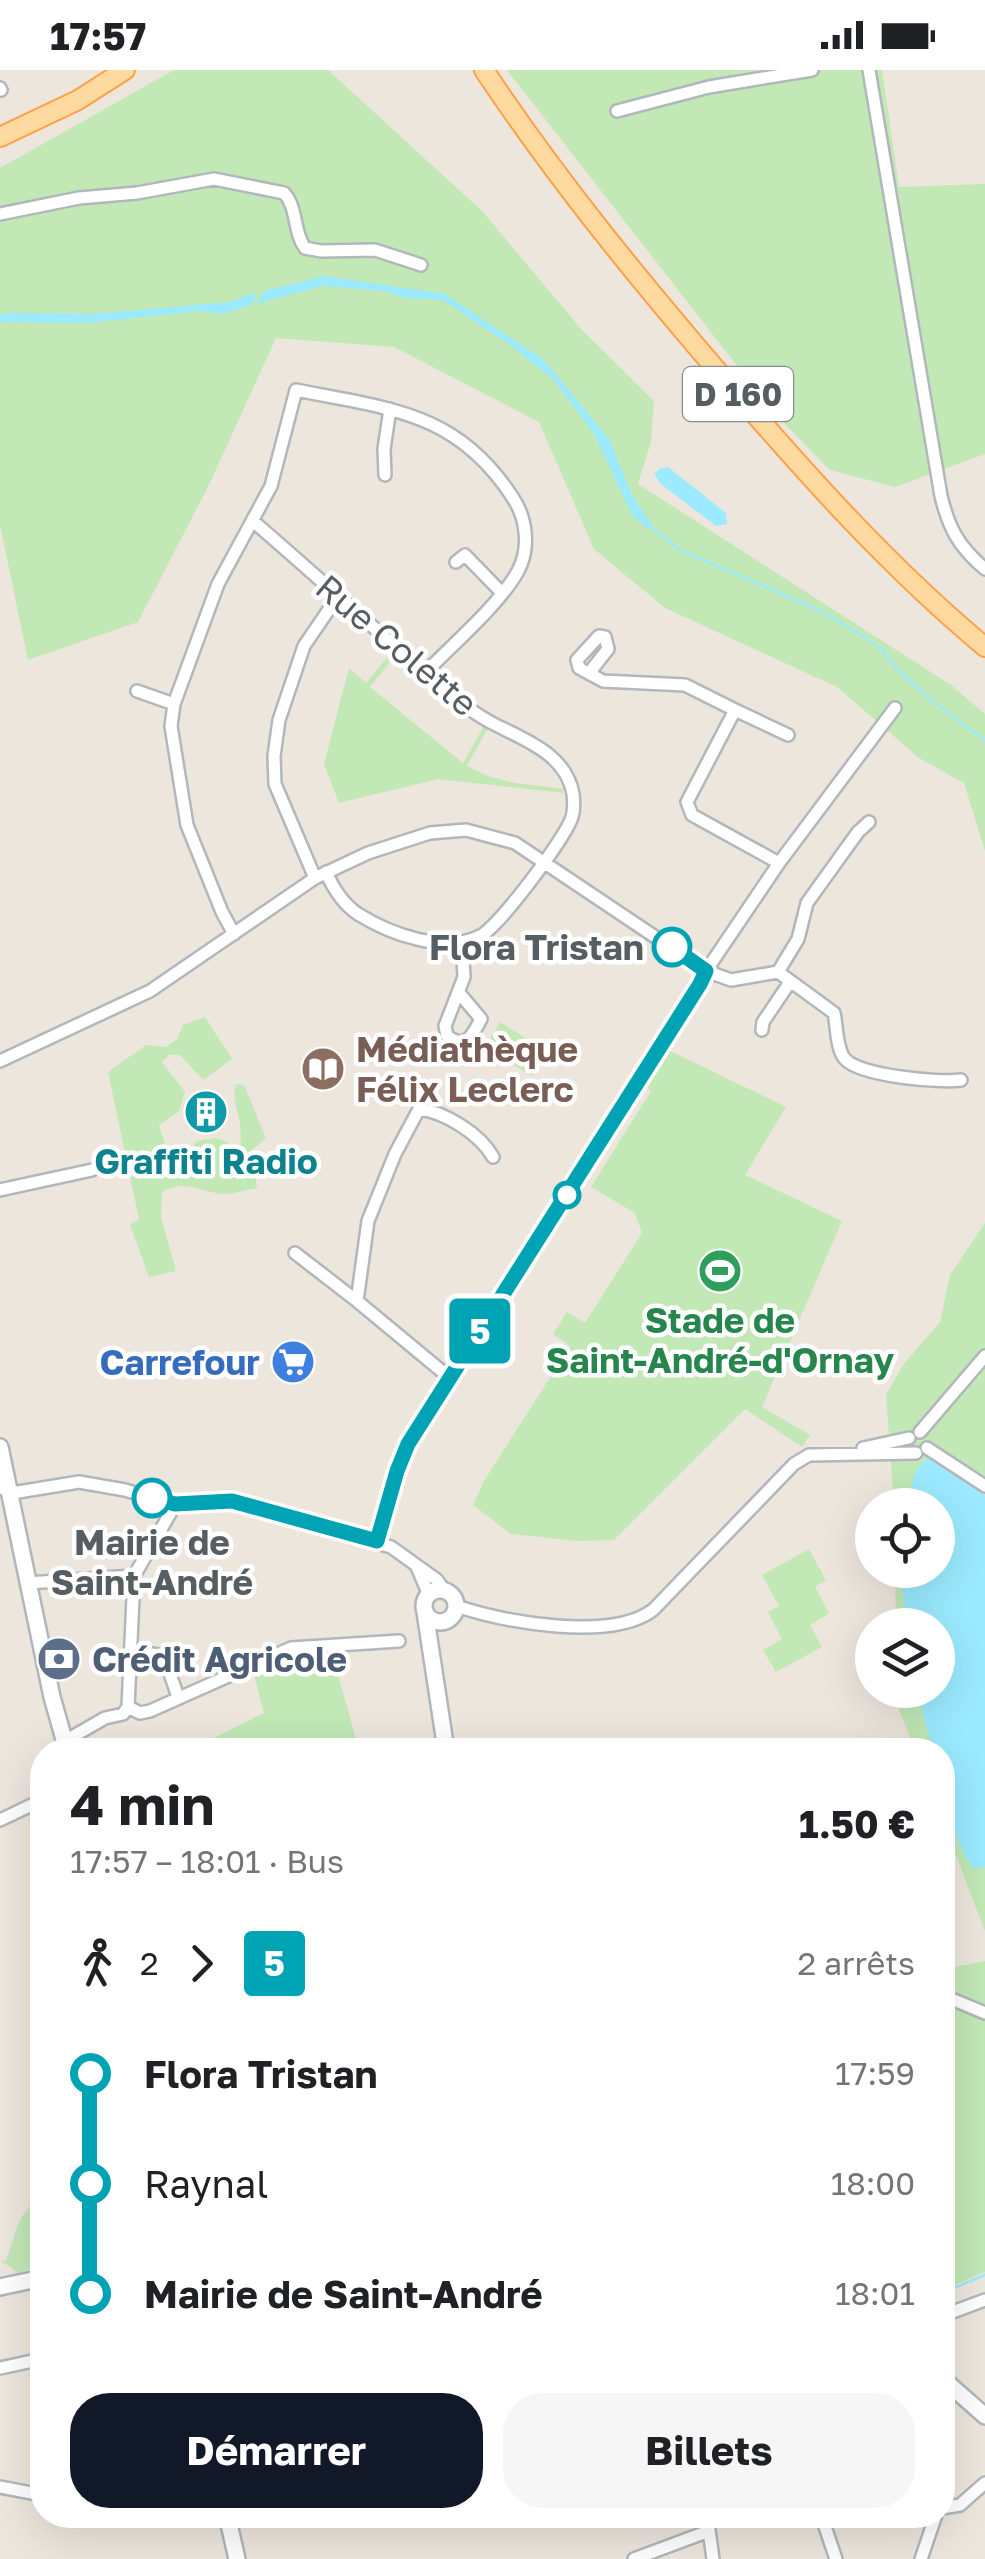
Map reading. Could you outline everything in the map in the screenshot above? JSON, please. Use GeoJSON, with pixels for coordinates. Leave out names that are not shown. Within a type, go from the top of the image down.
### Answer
{"type":"FeatureCollection","features":[{"type":"Feature","properties":{"kind":"main road"},"geometry":{"type":"LineString","coordinates":[[0,137],[78,100],[125,70]]}},
{"type":"Feature","properties":{"kind":"main road","name":"D 160"},"geometry":{"type":"LineString","coordinates":[[472,70],[516,119]]}},
{"type":"Feature","properties":{"kind":"main road","name":"D 160"},"geometry":{"type":"LineString","coordinates":[[484,70],[582,208],[653,297],[822,492],[918,590],[985,647]]}},
{"type":"Feature","properties":{"kind":"main road"},"geometry":{"type":"LineString","coordinates":[[0,1447],[4,1489],[64,1738]]}},
{"type":"Feature","properties":{"kind":"main road"},"geometry":{"type":"LineString","coordinates":[[432,1652],[451,1613],[453,1596],[433,1599]]}},
{"type":"Feature","properties":{"kind":"main road"},"geometry":{"type":"LineString","coordinates":[[433,1599],[436,1621],[451,1613]]}},
{"type":"Feature","properties":{"kind":"main road"},"geometry":{"type":"LineString","coordinates":[[433,1599],[432,1652],[444,1738]]}},
{"type":"Feature","properties":{"kind":"main road"},"geometry":{"type":"LineString","coordinates":[[0,2287],[30,2281]]}},
{"type":"Feature","properties":{"kind":"main road"},"geometry":{"type":"LineString","coordinates":[[955,2389],[985,2416]]}},
{"type":"Feature","properties":{"kind":"main road"},"geometry":{"type":"LineString","coordinates":[[230,2528],[237,2559]]}},
{"type":"Feature","properties":{"kind":"street"},"geometry":{"type":"LineString","coordinates":[[617,111],[709,87],[812,70]]}},
{"type":"Feature","properties":{"kind":"street"},"geometry":{"type":"LineString","coordinates":[[868,70],[944,510],[956,542],[985,568]]}},
{"type":"Feature","properties":{"kind":"street"},"geometry":{"type":"LineString","coordinates":[[0,214],[79,198],[138,193],[214,179],[284,193],[291,200],[298,239],[305,248],[375,250],[421,265]]}},
{"type":"Feature","properties":{"kind":"street"},"geometry":{"type":"LineString","coordinates":[[234,934],[187,825],[173,745],[174,704],[218,584],[271,486],[296,390],[390,410],[430,422],[458,437],[498,475],[520,510],[525,549],[519,570],[425,673]]}},
{"type":"Feature","properties":{"kind":"street"},"geometry":{"type":"LineString","coordinates":[[384,475],[390,410]]}},
{"type":"Feature","properties":{"kind":"street","name":"Rue Colette"},"geometry":{"type":"LineString","coordinates":[[253,521],[457,701],[539,747],[564,773],[572,791],[573,816],[497,924],[462,942]]}},
{"type":"Feature","properties":{"kind":"street"},"geometry":{"type":"LineString","coordinates":[[456,562],[466,555],[502,592]]}},
{"type":"Feature","properties":{"kind":"street"},"geometry":{"type":"LineString","coordinates":[[338,596],[304,646],[279,720],[275,784],[320,875],[356,913],[421,939],[462,942],[464,978],[460,994]]}},
{"type":"Feature","properties":{"kind":"street"},"geometry":{"type":"LineString","coordinates":[[592,675],[602,681],[686,685],[788,735]]}},
{"type":"Feature","properties":{"kind":"street"},"geometry":{"type":"LineString","coordinates":[[137,691],[174,704]]}},
{"type":"Feature","properties":{"kind":"street"},"geometry":{"type":"LineString","coordinates":[[377,1541],[408,1444],[706,971],[779,862],[895,708]]}},
{"type":"Feature","properties":{"kind":"street"},"geometry":{"type":"LineString","coordinates":[[734,710],[687,802],[692,814],[779,862]]}},
{"type":"Feature","properties":{"kind":"street"},"geometry":{"type":"LineString","coordinates":[[0,1062],[150,991],[320,875],[430,833],[466,830],[515,843],[706,971],[731,980],[778,972],[798,939],[807,903],[858,832],[870,822]]}},
{"type":"Feature","properties":{"kind":"street"},"geometry":{"type":"LineString","coordinates":[[778,972],[834,1013],[842,1054],[848,1062],[942,1082],[961,1080]]}},
{"type":"Feature","properties":{"kind":"street"},"geometry":{"type":"LineString","coordinates":[[762,1030],[790,982]]}},
{"type":"Feature","properties":{"kind":"street"},"geometry":{"type":"LineString","coordinates":[[356,1301],[368,1221],[394,1154],[420,1109],[435,1110],[486,1144],[493,1156]]}},
{"type":"Feature","properties":{"kind":"street"},"geometry":{"type":"LineString","coordinates":[[0,1190],[92,1170]]}},
{"type":"Feature","properties":{"kind":"street"},"geometry":{"type":"LineString","coordinates":[[294,1253],[450,1378]]}},
{"type":"Feature","properties":{"kind":"street"},"geometry":{"type":"LineString","coordinates":[[984,1357],[914,1435],[909,1447],[985,1486]]}},
{"type":"Feature","properties":{"kind":"street"},"geometry":{"type":"LineString","coordinates":[[839,1452],[914,1435],[928,1438],[921,1450]]}},
{"type":"Feature","properties":{"kind":"street"},"geometry":{"type":"LineString","coordinates":[[451,1613],[522,1622],[606,1625],[638,1620],[653,1610],[794,1464],[809,1455],[921,1450]]}},
{"type":"Feature","properties":{"kind":"street"},"geometry":{"type":"LineString","coordinates":[[4,1489],[18,1492],[79,1482],[175,1504],[232,1501],[391,1547],[437,1580],[433,1599]]}},
{"type":"Feature","properties":{"kind":"street"},"geometry":{"type":"LineString","coordinates":[[76,1738],[105,1718],[123,1714],[128,1707],[134,1576],[175,1504]]}},
{"type":"Feature","properties":{"kind":"street"},"geometry":{"type":"LineString","coordinates":[[28,1583],[134,1576]]}},
{"type":"Feature","properties":{"kind":"street"},"geometry":{"type":"LineString","coordinates":[[128,1707],[140,1714],[290,1648],[400,1641]]}},
{"type":"Feature","properties":{"kind":"street"},"geometry":{"type":"LineString","coordinates":[[132,1651],[164,1656],[178,1697]]}},
{"type":"Feature","properties":{"kind":"street"},"geometry":{"type":"LineString","coordinates":[[0,1820],[30,1806]]}},
{"type":"Feature","properties":{"kind":"street"},"geometry":{"type":"LineString","coordinates":[[955,2001],[985,2013]]}},
{"type":"Feature","properties":{"kind":"street"},"geometry":{"type":"LineString","coordinates":[[955,2311],[985,2300]]}},
{"type":"Feature","properties":{"kind":"street"},"geometry":{"type":"LineString","coordinates":[[0,2368],[30,2362]]}},
{"type":"Feature","properties":{"kind":"street"},"geometry":{"type":"LineString","coordinates":[[955,2506],[985,2482]]}},
{"type":"Feature","properties":{"kind":"street"},"geometry":{"type":"LineString","coordinates":[[0,2487],[30,2493]]}},
{"type":"Feature","properties":{"kind":"street"},"geometry":{"type":"LineString","coordinates":[[709,2528],[713,2559]]}},
{"type":"Feature","properties":{"kind":"street"},"geometry":{"type":"LineString","coordinates":[[825,2528],[836,2559]]}},
{"type":"Feature","properties":{"kind":"street"},"geometry":{"type":"LineString","coordinates":[[921,2559],[932,2528]]}},
{"type":"Feature","properties":{"kind":"street"},"geometry":{"type":"LineString","coordinates":[[634,2559],[710,2531]]}},
{"type":"Feature","properties":{"kind":"green space"},"geometry":{"type":"Polygon","coordinates":[[[174,70],[328,70],[482,211],[582,330],[654,401],[651,442],[638,484],[951,685],[985,714],[985,851],[964,783],[919,758],[837,687],[665,608],[594,549],[539,422],[394,347],[276,338],[208,487],[138,622],[28,660],[0,525],[0,168],[174,70]]]}},
{"type":"Feature","properties":{"kind":"green space"},"geometry":{"type":"Polygon","coordinates":[[[507,70],[882,70],[899,187],[985,184],[985,454],[895,487],[830,470],[773,412],[507,70]]]}},
{"type":"Feature","properties":{"kind":"green space"},"geometry":{"type":"Polygon","coordinates":[[[390,654],[394,657],[370,687],[463,763],[484,726],[488,728],[467,766],[488,776],[563,789],[564,793],[438,779],[339,803],[324,764],[349,668],[366,683],[390,654]]]}},
{"type":"Feature","properties":{"kind":"green space"},"geometry":{"type":"Polygon","coordinates":[[[205,1017],[232,1059],[203,1080],[180,1055],[169,1055],[162,1062],[185,1092],[179,1111],[159,1125],[168,1155],[181,1171],[196,1141],[216,1138],[227,1142],[237,1166],[241,1135],[235,1089],[236,1084],[244,1085],[266,1138],[252,1150],[257,1188],[221,1194],[183,1186],[162,1192],[161,1217],[176,1271],[149,1277],[130,1225],[139,1219],[108,1072],[146,1045],[166,1047],[177,1039],[183,1025],[205,1017]]]}},
{"type":"Feature","properties":{"kind":"green space"},"geometry":{"type":"Polygon","coordinates":[[[500,1022],[547,1051],[532,1076],[485,1047],[500,1022]]]}},
{"type":"Feature","properties":{"kind":"green space","name":"Stade de Saint-André-d'Ornay"},"geometry":{"type":"Polygon","coordinates":[[[668,1050],[786,1107],[745,1175],[842,1221],[762,1407],[810,1435],[802,1447],[745,1409],[614,1540],[577,1541],[511,1534],[473,1505],[484,1481],[570,1346],[553,1334],[567,1312],[585,1323],[642,1233],[635,1213],[591,1187],[651,1091],[647,1087],[668,1050]]]}},
{"type":"Feature","properties":{"kind":"green space"},"geometry":{"type":"Polygon","coordinates":[[[985,1223],[985,1931],[955,1853],[955,1738],[910,1738],[898,1708],[955,1708],[955,1608],[896,1608],[895,1588],[955,1588],[955,1488],[893,1488],[886,1395],[903,1365],[940,1322],[950,1275],[985,1223]]]}},
{"type":"Feature","properties":{"kind":"green space"},"geometry":{"type":"Polygon","coordinates":[[[809,1549],[826,1580],[815,1587],[829,1613],[810,1625],[822,1647],[776,1672],[763,1650],[782,1639],[768,1612],[779,1606],[762,1575],[809,1549]]]}},
{"type":"Feature","properties":{"kind":"green space"},"geometry":{"type":"Polygon","coordinates":[[[331,1649],[356,1738],[213,1738],[264,1713],[254,1674],[285,1659],[296,1660],[297,1653],[331,1649]]]}},
{"type":"Feature","properties":{"kind":"green space"},"geometry":{"type":"Polygon","coordinates":[[[985,1961],[985,2272],[955,2285],[955,1967],[985,1961]]]}},
{"type":"Feature","properties":{"kind":"green space"},"geometry":{"type":"Polygon","coordinates":[[[28,2208],[30,2269],[18,2273],[0,2260],[6,2261],[28,2208]]]}},
{"type":"Feature","properties":{"kind":"water"},"geometry":{"type":"Polygon","coordinates":[[[324,276],[445,294],[544,360],[609,439],[632,495],[652,525],[648,529],[632,515],[594,434],[553,379],[443,300],[323,286],[256,304],[264,291],[324,276]]]}},
{"type":"Feature","properties":{"kind":"water"},"geometry":{"type":"Polygon","coordinates":[[[256,292],[253,304],[223,314],[199,311],[87,323],[0,322],[0,315],[9,313],[92,314],[231,302],[256,292]]]}},
{"type":"Feature","properties":{"kind":"water"},"geometry":{"type":"Polygon","coordinates":[[[668,467],[726,513],[727,524],[716,526],[661,484],[654,474],[668,467]]]}},
{"type":"Feature","properties":{"kind":"water"},"geometry":{"type":"Polygon","coordinates":[[[929,1457],[985,1496],[985,1867],[973,1869],[955,1830],[955,1738],[930,1738],[921,1708],[955,1708],[955,1608],[905,1608],[902,1588],[955,1588],[955,1488],[912,1488],[929,1457]]]}},
{"type":"Feature","properties":{"kind":"waterway"},"geometry":{"type":"LineString","coordinates":[[650,526],[678,549],[821,611],[864,637],[883,650],[894,666],[932,701],[985,740]]}},
{"type":"Feature","properties":{"kind":"waterway"},"geometry":{"type":"LineString","coordinates":[[955,2288],[985,2275]]}},
{"type":"Feature","properties":{"kind":"bus line","name":"5"},"geometry":{"type":"LineString","coordinates":[[152,1498],[175,1504],[232,1501],[377,1541],[408,1444],[700,984],[706,971],[672,947]]}},
{"type":"Feature","properties":{"kind":"place","name":"Flora Tristan"},"geometry":{"type":"Point","coordinates":[672,947]}},
{"type":"Feature","properties":{"kind":"place","name":"Médiathèque Félix Leclerc"},"geometry":{"type":"Point","coordinates":[323,1069]}},
{"type":"Feature","properties":{"kind":"place","name":"Graffiti Radio"},"geometry":{"type":"Point","coordinates":[206,1112]}},
{"type":"Feature","properties":{"kind":"place","name":"Stade de Saint-André-d'Ornay"},"geometry":{"type":"Point","coordinates":[720,1271]}},
{"type":"Feature","properties":{"kind":"place","name":"Carrefour"},"geometry":{"type":"Point","coordinates":[293,1362]}},
{"type":"Feature","properties":{"kind":"place","name":"Mairie de Saint-André"},"geometry":{"type":"Point","coordinates":[152,1498]}},
{"type":"Feature","properties":{"kind":"place","name":"Crédit Agricole"},"geometry":{"type":"Point","coordinates":[59,1659]}}]}
